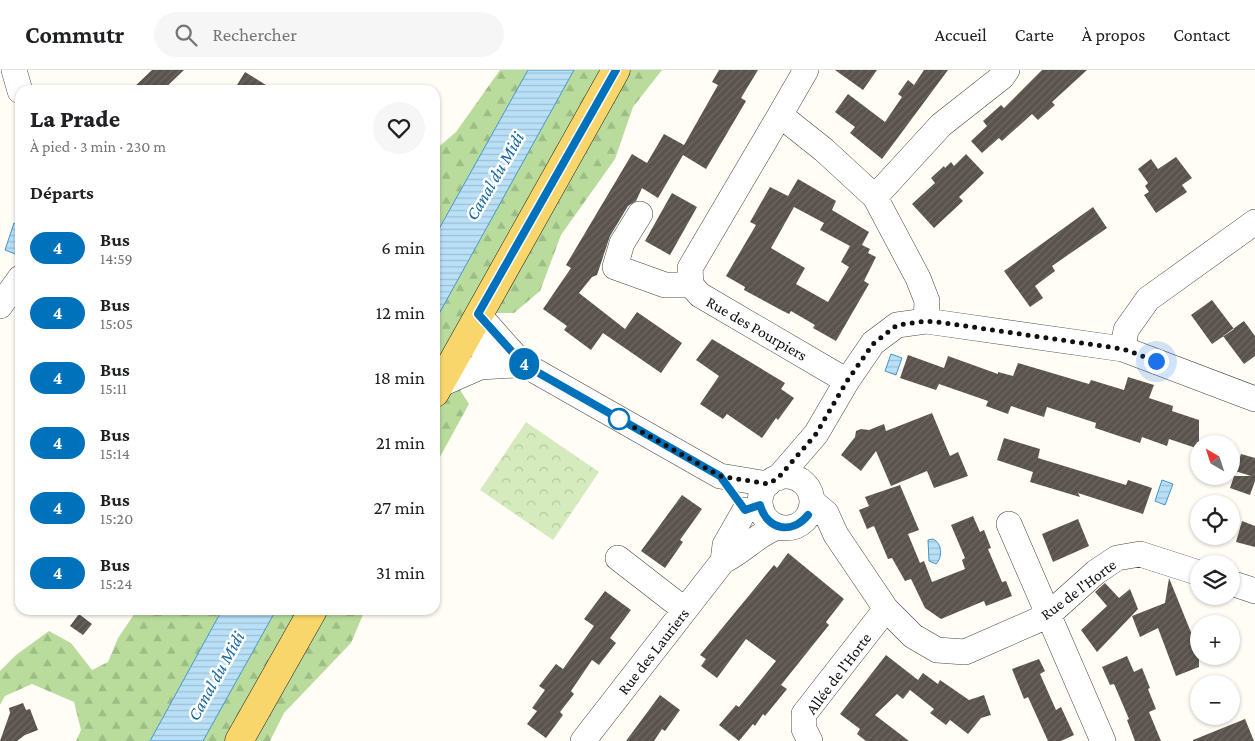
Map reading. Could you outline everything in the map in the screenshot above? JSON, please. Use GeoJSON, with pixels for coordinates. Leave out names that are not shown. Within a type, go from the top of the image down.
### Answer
{"type":"FeatureCollection","features":[{"type":"Feature","properties":{"kind":"main road"},"geometry":{"type":"LineString","coordinates":[[440,384],[616,70]]}},
{"type":"Feature","properties":{"kind":"main road"},"geometry":{"type":"LineString","coordinates":[[239,741],[310,615]]}},
{"type":"Feature","properties":{"kind":"street"},"geometry":{"type":"LineString","coordinates":[[14,70],[18,85]]}},
{"type":"Feature","properties":{"kind":"street","name":"Rue des Pourpiers"},"geometry":{"type":"LineString","coordinates":[[806,70],[690,268],[691,285],[700,295],[847,381]]}},
{"type":"Feature","properties":{"kind":"street"},"geometry":{"type":"LineString","coordinates":[[875,197],[941,125],[1002,77],[1007,70]]}},
{"type":"Feature","properties":{"kind":"street"},"geometry":{"type":"LineString","coordinates":[[780,115],[824,150],[875,197],[918,278],[927,301],[926,321]]}},
{"type":"Feature","properties":{"kind":"street"},"geometry":{"type":"LineString","coordinates":[[640,214],[622,243],[614,267],[665,285],[691,285]]}},
{"type":"Feature","properties":{"kind":"street"},"geometry":{"type":"LineString","coordinates":[[1123,349],[1126,330],[1148,299],[1255,222]]}},
{"type":"Feature","properties":{"kind":"street"},"geometry":{"type":"LineString","coordinates":[[0,306],[15,285]]}},
{"type":"Feature","properties":{"kind":"street"},"geometry":{"type":"LineString","coordinates":[[478,314],[523,364]]}},
{"type":"Feature","properties":{"kind":"street","name":"Rue des Lauriers"},"geometry":{"type":"LineString","coordinates":[[723,562],[725,545],[763,494],[816,434],[847,381],[873,344],[897,325],[926,321],[1123,349],[1255,398]]}},
{"type":"Feature","properties":{"kind":"street"},"geometry":{"type":"LineString","coordinates":[[464,340],[523,364],[720,476],[763,494]]}},
{"type":"Feature","properties":{"kind":"street"},"geometry":{"type":"LineString","coordinates":[[440,387],[480,367],[523,364]]}},
{"type":"Feature","properties":{"kind":"street","name":"Rue des Lauriers"},"geometry":{"type":"LineString","coordinates":[[811,498],[816,434]]}},
{"type":"Feature","properties":{"kind":"street"},"geometry":{"type":"LineString","coordinates":[[720,476],[763,494]]}},
{"type":"Feature","properties":{"kind":"street"},"geometry":{"type":"LineString","coordinates":[[763,494],[794,478],[801,481],[811,498],[808,515],[788,526]]}},
{"type":"Feature","properties":{"kind":"street"},"geometry":{"type":"LineString","coordinates":[[763,494],[766,519],[788,526],[817,527],[836,535]]}},
{"type":"Feature","properties":{"kind":"street","name":"Rue de l'Horte"},"geometry":{"type":"LineString","coordinates":[[811,498],[826,513],[836,535],[886,609],[912,636],[937,650],[965,652],[1047,616],[1096,572],[1117,558],[1140,554],[1190,570]]}},
{"type":"Feature","properties":{"kind":"street"},"geometry":{"type":"LineString","coordinates":[[1008,524],[1103,741]]}},
{"type":"Feature","properties":{"kind":"street","name":"Rue des Lauriers"},"geometry":{"type":"LineString","coordinates":[[583,741],[723,562],[739,554],[768,530],[788,526]]}},
{"type":"Feature","properties":{"kind":"street"},"geometry":{"type":"LineString","coordinates":[[618,558],[685,610]]}},
{"type":"Feature","properties":{"kind":"street"},"geometry":{"type":"LineString","coordinates":[[1240,586],[1255,591]]}},
{"type":"Feature","properties":{"kind":"street","name":"Allée de l'Horte"},"geometry":{"type":"LineString","coordinates":[[810,741],[804,729],[804,714],[886,609]]}},
{"type":"Feature","properties":{"kind":"green space"},"geometry":{"type":"Polygon","coordinates":[[[500,70],[528,70],[440,227],[440,146],[456,132],[500,70]]]}},
{"type":"Feature","properties":{"kind":"green space"},"geometry":{"type":"Polygon","coordinates":[[[574,70],[662,70],[633,107],[615,159],[561,235],[540,291],[514,313],[492,313],[440,360],[440,312],[574,70]]]}},
{"type":"Feature","properties":{"kind":"green space"},"geometry":{"type":"Polygon","coordinates":[[[455,382],[469,404],[440,457],[440,393],[455,382]]]}},
{"type":"Feature","properties":{"kind":"green space"},"geometry":{"type":"Polygon","coordinates":[[[526,422],[599,472],[553,540],[480,490],[526,422]]]}},
{"type":"Feature","properties":{"kind":"green space"},"geometry":{"type":"Polygon","coordinates":[[[134,615],[219,615],[150,741],[76,741],[81,730],[74,702],[32,684],[5,696],[0,705],[0,671],[16,655],[49,631],[71,643],[92,670],[108,662],[118,638],[134,615]]]}},
{"type":"Feature","properties":{"kind":"green space"},"geometry":{"type":"Polygon","coordinates":[[[273,615],[363,615],[351,643],[284,713],[270,741],[203,741],[273,615]]]}},
{"type":"Feature","properties":{"kind":"water","name":"Canal du Midi"},"geometry":{"type":"Polygon","coordinates":[[[528,70],[574,70],[440,312],[440,227],[528,70]]]}},
{"type":"Feature","properties":{"kind":"water"},"geometry":{"type":"Polygon","coordinates":[[[14,223],[15,223],[15,254],[5,250],[14,223]]]}},
{"type":"Feature","properties":{"kind":"water"},"geometry":{"type":"Polygon","coordinates":[[[891,354],[902,358],[896,375],[885,371],[891,354]]]}},
{"type":"Feature","properties":{"kind":"water"},"geometry":{"type":"Polygon","coordinates":[[[1162,480],[1173,484],[1165,505],[1155,501],[1162,480]]]}},
{"type":"Feature","properties":{"kind":"water"},"geometry":{"type":"Polygon","coordinates":[[[933,539],[940,547],[940,558],[936,564],[929,561],[928,540],[933,539]]]}},
{"type":"Feature","properties":{"kind":"water","name":"Canal du Midi"},"geometry":{"type":"Polygon","coordinates":[[[219,615],[273,615],[203,741],[150,741],[219,615]]]}},
{"type":"Feature","properties":{"kind":"building"},"geometry":{"type":"Polygon","coordinates":[[[152,70],[184,70],[168,85],[136,85],[152,70]]]}},
{"type":"Feature","properties":{"kind":"building"},"geometry":{"type":"Polygon","coordinates":[[[719,70],[758,70],[741,98],[746,101],[706,169],[683,155],[658,198],[642,188],[636,201],[628,206],[610,236],[597,275],[592,277],[579,293],[625,329],[637,312],[682,343],[661,373],[603,333],[591,350],[564,330],[567,326],[543,309],[571,268],[566,265],[632,154],[647,163],[664,134],[684,145],[718,85],[712,82],[719,70]]]}},
{"type":"Feature","properties":{"kind":"building"},"geometry":{"type":"Polygon","coordinates":[[[835,70],[877,70],[863,90],[835,70]]]}},
{"type":"Feature","properties":{"kind":"building"},"geometry":{"type":"Polygon","coordinates":[[[924,70],[948,70],[882,159],[850,133],[855,127],[835,112],[848,94],[885,122],[902,97],[898,94],[908,80],[914,85],[924,70]]]}},
{"type":"Feature","properties":{"kind":"building"},"geometry":{"type":"Polygon","coordinates":[[[1042,70],[1087,70],[1052,102],[1055,105],[1038,120],[1032,114],[1002,141],[999,138],[982,153],[971,141],[987,126],[983,121],[1001,105],[1004,108],[1042,70]]]}},
{"type":"Feature","properties":{"kind":"building"},"geometry":{"type":"Polygon","coordinates":[[[245,72],[266,85],[237,85],[245,72]]]}},
{"type":"Feature","properties":{"kind":"building"},"geometry":{"type":"Polygon","coordinates":[[[966,154],[984,173],[959,197],[963,201],[934,228],[912,204],[935,183],[931,178],[951,162],[954,166],[966,154]]]}},
{"type":"Feature","properties":{"kind":"building"},"geometry":{"type":"Polygon","coordinates":[[[1176,157],[1192,178],[1182,185],[1187,192],[1156,213],[1144,195],[1149,192],[1145,186],[1148,183],[1138,169],[1151,159],[1158,169],[1176,157]]]}},
{"type":"Feature","properties":{"kind":"building"},"geometry":{"type":"Polygon","coordinates":[[[798,179],[836,201],[832,210],[869,232],[862,245],[870,249],[868,253],[876,257],[864,281],[869,284],[836,341],[813,328],[815,325],[791,311],[789,314],[744,290],[745,287],[726,276],[756,225],[750,222],[770,187],[788,196],[798,179]],[[794,207],[771,248],[805,268],[796,284],[828,302],[849,267],[841,262],[850,246],[820,230],[824,223],[794,207]]]}},
{"type":"Feature","properties":{"kind":"building"},"geometry":{"type":"Polygon","coordinates":[[[672,193],[697,207],[670,255],[645,241],[672,193]]]}},
{"type":"Feature","properties":{"kind":"building"},"geometry":{"type":"Polygon","coordinates":[[[1093,207],[1107,228],[1052,266],[1055,271],[1035,286],[1043,298],[1030,307],[1004,271],[1093,207]]]}},
{"type":"Feature","properties":{"kind":"building"},"geometry":{"type":"Polygon","coordinates":[[[1212,300],[1234,329],[1212,344],[1191,315],[1212,300]]]}},
{"type":"Feature","properties":{"kind":"building"},"geometry":{"type":"Polygon","coordinates":[[[1244,321],[1255,336],[1255,356],[1244,364],[1223,336],[1244,321]]]}},
{"type":"Feature","properties":{"kind":"building"},"geometry":{"type":"Polygon","coordinates":[[[712,339],[785,383],[781,389],[794,398],[778,420],[776,418],[762,438],[727,414],[723,419],[700,404],[719,376],[696,360],[712,339]]]}},
{"type":"Feature","properties":{"kind":"building"},"geometry":{"type":"Polygon","coordinates":[[[908,355],[944,368],[948,356],[998,374],[998,372],[1013,376],[1018,363],[1089,384],[1091,380],[1124,390],[1128,377],[1154,385],[1149,398],[1173,406],[1172,411],[1199,420],[1199,435],[1190,435],[1190,446],[1169,439],[1167,446],[1142,437],[1140,443],[1095,428],[1096,423],[1047,407],[1044,417],[1011,406],[1008,414],[986,406],[988,401],[939,384],[936,390],[900,378],[908,355]]]}},
{"type":"Feature","properties":{"kind":"building"},"geometry":{"type":"Polygon","coordinates":[[[932,413],[950,456],[958,452],[968,476],[934,488],[927,471],[891,486],[876,451],[861,471],[841,455],[855,437],[856,431],[861,429],[869,430],[884,424],[886,431],[932,413]]]}},
{"type":"Feature","properties":{"kind":"building"},"geometry":{"type":"Polygon","coordinates":[[[1004,438],[1040,449],[1038,458],[1126,485],[1128,480],[1152,488],[1143,514],[1078,493],[1080,497],[1030,482],[1033,472],[997,460],[1004,438]]]}},
{"type":"Feature","properties":{"kind":"building"},"geometry":{"type":"Polygon","coordinates":[[[1241,454],[1255,458],[1255,481],[1250,495],[1230,488],[1231,485],[1240,485],[1240,476],[1251,476],[1240,473],[1241,454]]]}},
{"type":"Feature","properties":{"kind":"building"},"geometry":{"type":"Polygon","coordinates":[[[900,485],[919,530],[908,534],[920,563],[924,561],[932,582],[965,569],[962,560],[965,558],[951,525],[973,516],[980,532],[984,530],[991,548],[988,549],[1002,582],[1006,581],[1012,596],[986,606],[984,601],[941,619],[925,608],[911,579],[905,581],[892,558],[888,559],[874,526],[867,529],[859,510],[869,506],[865,497],[900,485]]]}},
{"type":"Feature","properties":{"kind":"building"},"geometry":{"type":"Polygon","coordinates":[[[682,495],[702,509],[680,540],[683,542],[665,568],[641,551],[682,495]]]}},
{"type":"Feature","properties":{"kind":"building"},"geometry":{"type":"Polygon","coordinates":[[[1078,519],[1089,546],[1053,562],[1042,534],[1078,519]]]}},
{"type":"Feature","properties":{"kind":"building"},"geometry":{"type":"Polygon","coordinates":[[[1242,521],[1255,526],[1255,547],[1240,543],[1242,521]]]}},
{"type":"Feature","properties":{"kind":"building"},"geometry":{"type":"Polygon","coordinates":[[[788,553],[844,599],[826,622],[829,625],[781,685],[787,689],[765,716],[763,714],[755,726],[753,724],[739,741],[719,725],[736,705],[739,707],[776,661],[746,639],[717,678],[701,666],[706,659],[700,655],[774,565],[777,568],[788,553]]]}},
{"type":"Feature","properties":{"kind":"building"},"geometry":{"type":"Polygon","coordinates":[[[1169,578],[1190,630],[1190,665],[1199,665],[1199,667],[1176,676],[1158,628],[1140,637],[1132,616],[1165,603],[1169,578]]]}},
{"type":"Feature","properties":{"kind":"building"},"geometry":{"type":"Polygon","coordinates":[[[1105,583],[1119,598],[1130,589],[1138,609],[1097,652],[1081,630],[1107,606],[1095,592],[1105,583]]]}},
{"type":"Feature","properties":{"kind":"building"},"geometry":{"type":"Polygon","coordinates":[[[605,591],[631,610],[610,638],[616,643],[599,665],[592,660],[571,691],[574,694],[560,712],[563,715],[546,738],[527,724],[537,711],[532,708],[545,690],[539,686],[556,664],[563,669],[594,626],[584,619],[605,591]]]}},
{"type":"Feature","properties":{"kind":"building"},"geometry":{"type":"Polygon","coordinates":[[[78,615],[92,624],[83,635],[70,626],[78,615]]]}},
{"type":"Feature","properties":{"kind":"building"},"geometry":{"type":"Polygon","coordinates":[[[886,655],[918,680],[923,673],[938,684],[940,680],[969,700],[984,695],[991,715],[981,718],[968,734],[950,720],[946,725],[930,713],[934,709],[910,690],[903,699],[897,694],[875,715],[909,741],[866,741],[857,734],[860,729],[840,714],[886,655]]]}},
{"type":"Feature","properties":{"kind":"building"},"geometry":{"type":"Polygon","coordinates":[[[1127,656],[1134,672],[1142,668],[1150,688],[1148,689],[1156,709],[1149,712],[1161,741],[1135,741],[1127,720],[1129,719],[1114,684],[1110,685],[1102,667],[1127,656]]]}},
{"type":"Feature","properties":{"kind":"building"},"geometry":{"type":"Polygon","coordinates":[[[1039,659],[1045,671],[1040,674],[1056,710],[1061,707],[1074,735],[1061,741],[1048,741],[1028,697],[1024,699],[1012,669],[1039,659]]]}},
{"type":"Feature","properties":{"kind":"building"},"geometry":{"type":"Polygon","coordinates":[[[660,695],[680,710],[665,731],[662,729],[654,741],[626,741],[660,695]]]}},
{"type":"Feature","properties":{"kind":"building"},"geometry":{"type":"Polygon","coordinates":[[[23,703],[26,710],[30,709],[38,730],[25,735],[17,741],[0,741],[10,713],[9,708],[23,703]]]}},
{"type":"Feature","properties":{"kind":"building"},"geometry":{"type":"Polygon","coordinates":[[[1245,719],[1254,741],[1193,741],[1230,725],[1240,725],[1240,721],[1245,719]]]}},
{"type":"Feature","properties":{"kind":"bus line","name":"4"},"geometry":{"type":"LineString","coordinates":[[616,70],[478,314],[523,364],[720,476],[745,510],[760,505],[766,519],[771,524],[784,528],[797,526],[808,515]]}},
{"type":"Feature","properties":{"kind":"route"},"geometry":{"type":"LineString","coordinates":[[619,419],[720,476],[768,484],[778,478],[816,434],[847,381],[873,344],[897,325],[926,321],[945,323],[1123,349],[1156,361]]}}]}
